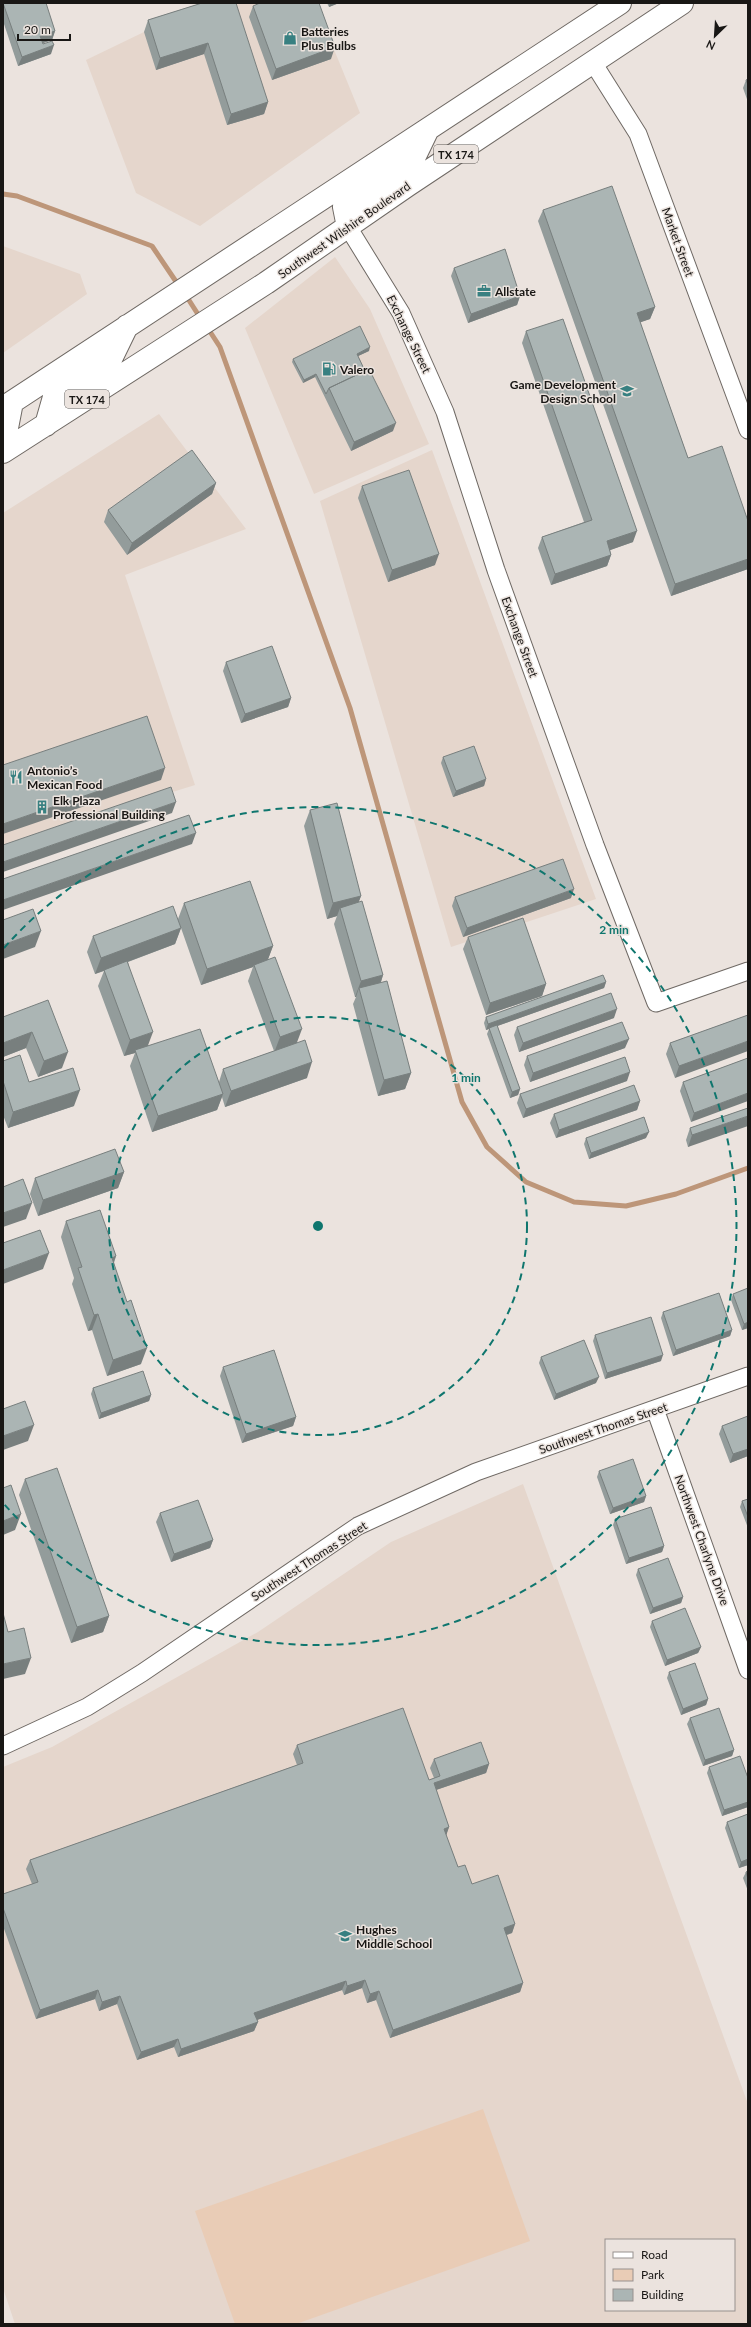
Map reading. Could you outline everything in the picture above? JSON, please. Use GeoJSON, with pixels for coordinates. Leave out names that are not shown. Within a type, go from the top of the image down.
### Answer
{"type":"FeatureCollection","features":[{"type":"Feature","properties":{"kind":"main road","name":"TX 174"},"geometry":{"type":"LineString","coordinates":[[7,405],[620,3]]}},
{"type":"Feature","properties":{"kind":"main road","name":"Southwest Wilshire Boulevard"},"geometry":{"type":"LineString","coordinates":[[3,452],[170,346],[230,304],[266,283],[592,61],[682,3]]}},
{"type":"Feature","properties":{"kind":"main road"},"geometry":{"type":"LineString","coordinates":[[348,227],[344,207],[413,160],[428,129]]}},
{"type":"Feature","properties":{"kind":"main road"},"geometry":{"type":"LineString","coordinates":[[46,425],[54,397],[110,361],[127,326]]}},
{"type":"Feature","properties":{"kind":"main road"},"geometry":{"type":"LineString","coordinates":[[3,431],[7,428],[7,405]]}},
{"type":"Feature","properties":{"kind":"street","name":"Market Street"},"geometry":{"type":"LineString","coordinates":[[592,61],[638,134],[748,430]]}},
{"type":"Feature","properties":{"kind":"street","name":"Exchange Street"},"geometry":{"type":"LineString","coordinates":[[348,227],[401,313],[443,406],[496,570],[596,845],[656,1004],[748,971]]}},
{"type":"Feature","properties":{"kind":"street","name":"Southwest Thomas Street"},"geometry":{"type":"LineString","coordinates":[[3,1746],[87,1707],[136,1677],[358,1526],[476,1472],[656,1410],[748,1376]]}},
{"type":"Feature","properties":{"kind":"street","name":"Northwest Charlyne Drive"},"geometry":{"type":"LineString","coordinates":[[656,1410],[748,1670]]}},
{"type":"Feature","properties":{"kind":"shaded area"},"geometry":{"type":"Polygon","coordinates":[[[204,3],[315,3],[360,113],[200,226],[136,193],[86,60],[204,3]]]}},
{"type":"Feature","properties":{"kind":"shaded area"},"geometry":{"type":"Polygon","coordinates":[[[3,246],[80,274],[87,294],[3,353],[3,246]]]}},
{"type":"Feature","properties":{"kind":"shaded area"},"geometry":{"type":"Polygon","coordinates":[[[335,257],[370,309],[429,444],[314,494],[245,328],[335,257]]]}},
{"type":"Feature","properties":{"kind":"shaded area"},"geometry":{"type":"Polygon","coordinates":[[[159,414],[246,529],[125,575],[195,785],[3,845],[3,513],[159,414]]]}},
{"type":"Feature","properties":{"kind":"shaded area"},"geometry":{"type":"Polygon","coordinates":[[[432,450],[596,899],[451,947],[320,501],[432,450]]]}},
{"type":"Feature","properties":{"kind":"shaded area","name":"Hughes Middle School"},"geometry":{"type":"Polygon","coordinates":[[[523,1484],[748,2104],[748,2324],[15,2324],[3,2288],[3,1767],[52,1747],[258,1632],[391,1542],[523,1484]]]}},
{"type":"Feature","properties":{"kind":"green space"},"geometry":{"type":"Polygon","coordinates":[[[483,2109],[530,2241],[296,2324],[235,2324],[195,2211],[483,2109]]]}},
{"type":"Feature","properties":{"kind":"building"},"geometry":{"type":"Polygon","coordinates":[[[3,3],[46,3],[55,31],[40,36],[43,44],[52,41],[54,45],[22,57],[3,3]]]}},
{"type":"Feature","properties":{"kind":"building"},"geometry":{"type":"Polygon","coordinates":[[[202,3],[236,3],[268,102],[231,114],[208,43],[160,58],[148,20],[202,3]]]}},
{"type":"Feature","properties":{"kind":"building","name":"Batteries Plus Bulbs"},"geometry":{"type":"Polygon","coordinates":[[[260,3],[319,3],[335,47],[276,69],[253,6],[260,3]]]}},
{"type":"Feature","properties":{"kind":"building","name":"Game Development Design School"},"geometry":{"type":"Polygon","coordinates":[[[612,186],[655,307],[637,313],[688,458],[722,446],[748,521],[748,559],[675,584],[543,210],[612,186]]]}},
{"type":"Feature","properties":{"kind":"building","name":"Allstate"},"geometry":{"type":"Polygon","coordinates":[[[505,249],[520,296],[471,314],[454,268],[505,249]]]}},
{"type":"Feature","properties":{"kind":"building"},"geometry":{"type":"Polygon","coordinates":[[[563,319],[637,531],[607,541],[611,555],[555,574],[542,537],[592,520],[526,331],[563,319]]]}},
{"type":"Feature","properties":{"kind":"building","name":"Valero"},"geometry":{"type":"Polygon","coordinates":[[[360,326],[370,347],[357,354],[365,371],[329,388],[326,394],[316,374],[304,380],[293,359],[360,326]]]}},
{"type":"Feature","properties":{"kind":"building"},"geometry":{"type":"Polygon","coordinates":[[[369,369],[396,423],[354,442],[329,388],[369,369]]]}},
{"type":"Feature","properties":{"kind":"building"},"geometry":{"type":"Polygon","coordinates":[[[192,450],[216,483],[132,543],[108,510],[192,450]]]}},
{"type":"Feature","properties":{"kind":"building"},"geometry":{"type":"Polygon","coordinates":[[[409,470],[439,554],[392,570],[362,486],[409,470]]]}},
{"type":"Feature","properties":{"kind":"building"},"geometry":{"type":"Polygon","coordinates":[[[272,646],[291,698],[245,714],[226,662],[272,646]]]}},
{"type":"Feature","properties":{"kind":"building","name":"Elk Plaza Professional Building"},"geometry":{"type":"Polygon","coordinates":[[[147,716],[165,768],[3,824],[3,765],[147,716]]]}},
{"type":"Feature","properties":{"kind":"building"},"geometry":{"type":"Polygon","coordinates":[[[474,746],[486,779],[456,791],[443,757],[474,746]]]}},
{"type":"Feature","properties":{"kind":"building"},"geometry":{"type":"Polygon","coordinates":[[[171,787],[176,802],[3,862],[3,845],[171,787]]]}},
{"type":"Feature","properties":{"kind":"building"},"geometry":{"type":"Polygon","coordinates":[[[337,803],[361,896],[333,903],[310,810],[337,803]]]}},
{"type":"Feature","properties":{"kind":"building"},"geometry":{"type":"Polygon","coordinates":[[[189,815],[196,833],[3,900],[3,879],[189,815]]]}},
{"type":"Feature","properties":{"kind":"building"},"geometry":{"type":"Polygon","coordinates":[[[563,859],[574,889],[467,928],[455,897],[563,859]]]}},
{"type":"Feature","properties":{"kind":"building"},"geometry":{"type":"Polygon","coordinates":[[[250,881],[273,946],[207,969],[184,903],[250,881]]]}},
{"type":"Feature","properties":{"kind":"building"},"geometry":{"type":"Polygon","coordinates":[[[362,901],[383,975],[361,981],[340,908],[362,901]]]}},
{"type":"Feature","properties":{"kind":"building"},"geometry":{"type":"Polygon","coordinates":[[[173,906],[181,928],[101,958],[93,936],[173,906]]]}},
{"type":"Feature","properties":{"kind":"building"},"geometry":{"type":"Polygon","coordinates":[[[33,909],[41,931],[3,945],[3,920],[33,909]]]}},
{"type":"Feature","properties":{"kind":"building"},"geometry":{"type":"Polygon","coordinates":[[[523,918],[546,984],[490,1003],[468,937],[523,918]]]}},
{"type":"Feature","properties":{"kind":"building"},"geometry":{"type":"Polygon","coordinates":[[[275,957],[302,1029],[280,1037],[254,965],[275,957]]]}},
{"type":"Feature","properties":{"kind":"building"},"geometry":{"type":"Polygon","coordinates":[[[127,961],[153,1032],[130,1040],[104,970],[127,961]]]}},
{"type":"Feature","properties":{"kind":"building"},"geometry":{"type":"Polygon","coordinates":[[[603,975],[606,982],[488,1024],[486,1017],[603,975]]]}},
{"type":"Feature","properties":{"kind":"building"},"geometry":{"type":"Polygon","coordinates":[[[387,981],[411,1073],[384,1080],[359,988],[387,981]]]}},
{"type":"Feature","properties":{"kind":"building"},"geometry":{"type":"Polygon","coordinates":[[[611,993],[617,1009],[523,1043],[517,1027],[611,993]]]}},
{"type":"Feature","properties":{"kind":"building"},"geometry":{"type":"Polygon","coordinates":[[[48,1000],[68,1052],[44,1061],[32,1032],[3,1043],[3,1017],[48,1000]]]}},
{"type":"Feature","properties":{"kind":"building"},"geometry":{"type":"Polygon","coordinates":[[[748,1015],[748,1041],[679,1066],[670,1043],[748,1015]]]}},
{"type":"Feature","properties":{"kind":"building"},"geometry":{"type":"Polygon","coordinates":[[[622,1022],[629,1039],[533,1073],[527,1056],[622,1022]]]}},
{"type":"Feature","properties":{"kind":"building"},"geometry":{"type":"Polygon","coordinates":[[[497,1025],[520,1089],[512,1092],[489,1028],[497,1025]]]}},
{"type":"Feature","properties":{"kind":"building"},"geometry":{"type":"Polygon","coordinates":[[[200,1029],[223,1094],[158,1116],[135,1050],[200,1029]]]}},
{"type":"Feature","properties":{"kind":"building"},"geometry":{"type":"Polygon","coordinates":[[[305,1040],[312,1062],[231,1091],[223,1069],[305,1040]]]}},
{"type":"Feature","properties":{"kind":"building"},"geometry":{"type":"Polygon","coordinates":[[[20,1055],[29,1082],[73,1068],[80,1090],[13,1112],[3,1081],[3,1061],[20,1055]]]}},
{"type":"Feature","properties":{"kind":"building"},"geometry":{"type":"Polygon","coordinates":[[[625,1057],[630,1072],[526,1109],[520,1094],[625,1057]]]}},
{"type":"Feature","properties":{"kind":"building"},"geometry":{"type":"Polygon","coordinates":[[[748,1058],[748,1093],[694,1113],[683,1082],[748,1058]]]}},
{"type":"Feature","properties":{"kind":"building"},"geometry":{"type":"Polygon","coordinates":[[[634,1085],[640,1101],[559,1130],[554,1114],[634,1085]]]}},
{"type":"Feature","properties":{"kind":"building"},"geometry":{"type":"Polygon","coordinates":[[[748,1108],[748,1116],[692,1135],[690,1128],[748,1108]]]}},
{"type":"Feature","properties":{"kind":"building"},"geometry":{"type":"Polygon","coordinates":[[[644,1117],[649,1132],[591,1153],[586,1138],[644,1117]]]}},
{"type":"Feature","properties":{"kind":"building"},"geometry":{"type":"Polygon","coordinates":[[[115,1149],[124,1172],[43,1200],[35,1178],[115,1149]]]}},
{"type":"Feature","properties":{"kind":"building"},"geometry":{"type":"Polygon","coordinates":[[[23,1179],[32,1203],[3,1213],[3,1187],[23,1179]]]}},
{"type":"Feature","properties":{"kind":"building"},"geometry":{"type":"Polygon","coordinates":[[[100,1210],[116,1256],[112,1258],[127,1302],[131,1300],[147,1348],[113,1360],[98,1314],[94,1315],[78,1268],[82,1267],[66,1221],[100,1210]]]}},
{"type":"Feature","properties":{"kind":"building"},"geometry":{"type":"Polygon","coordinates":[[[40,1230],[49,1253],[3,1270],[3,1243],[40,1230]]]}},
{"type":"Feature","properties":{"kind":"building"},"geometry":{"type":"Polygon","coordinates":[[[748,1288],[748,1322],[744,1324],[733,1294],[748,1288]]]}},
{"type":"Feature","properties":{"kind":"building"},"geometry":{"type":"Polygon","coordinates":[[[719,1293],[732,1330],[676,1350],[663,1312],[719,1293]]]}},
{"type":"Feature","properties":{"kind":"building"},"geometry":{"type":"Polygon","coordinates":[[[651,1317],[663,1355],[607,1373],[595,1335],[651,1317]]]}},
{"type":"Feature","properties":{"kind":"building"},"geometry":{"type":"Polygon","coordinates":[[[584,1340],[599,1377],[556,1394],[541,1357],[584,1340]]]}},
{"type":"Feature","properties":{"kind":"building"},"geometry":{"type":"Polygon","coordinates":[[[274,1350],[296,1417],[246,1434],[223,1367],[274,1350]]]}},
{"type":"Feature","properties":{"kind":"building"},"geometry":{"type":"Polygon","coordinates":[[[143,1371],[151,1395],[101,1413],[93,1388],[143,1371]]]}},
{"type":"Feature","properties":{"kind":"building"},"geometry":{"type":"Polygon","coordinates":[[[25,1401],[34,1425],[3,1436],[3,1409],[25,1401]]]}},
{"type":"Feature","properties":{"kind":"building"},"geometry":{"type":"Polygon","coordinates":[[[748,1416],[748,1449],[733,1454],[722,1426],[748,1416]]]}},
{"type":"Feature","properties":{"kind":"building"},"geometry":{"type":"Polygon","coordinates":[[[633,1459],[646,1496],[613,1508],[599,1471],[633,1459]]]}},
{"type":"Feature","properties":{"kind":"building"},"geometry":{"type":"Polygon","coordinates":[[[57,1468],[109,1616],[77,1627],[25,1479],[57,1468]]]}},
{"type":"Feature","properties":{"kind":"building"},"geometry":{"type":"Polygon","coordinates":[[[11,1485],[21,1514],[3,1521],[3,1488],[11,1485]]]}},
{"type":"Feature","properties":{"kind":"building"},"geometry":{"type":"Polygon","coordinates":[[[748,1499],[748,1517],[742,1501],[748,1499]]]}},
{"type":"Feature","properties":{"kind":"building"},"geometry":{"type":"Polygon","coordinates":[[[198,1500],[213,1540],[174,1554],[160,1513],[198,1500]]]}},
{"type":"Feature","properties":{"kind":"building"},"geometry":{"type":"Polygon","coordinates":[[[651,1507],[664,1546],[629,1558],[615,1519],[651,1507]]]}},
{"type":"Feature","properties":{"kind":"building"},"geometry":{"type":"Polygon","coordinates":[[[668,1558],[683,1597],[653,1608],[638,1569],[668,1558]]]}},
{"type":"Feature","properties":{"kind":"building"},"geometry":{"type":"Polygon","coordinates":[[[685,1608],[701,1647],[667,1660],[652,1621],[685,1608]]]}},
{"type":"Feature","properties":{"kind":"building"},"geometry":{"type":"Polygon","coordinates":[[[3,1613],[8,1632],[24,1628],[31,1658],[3,1664],[3,1613]]]}},
{"type":"Feature","properties":{"kind":"building"},"geometry":{"type":"Polygon","coordinates":[[[695,1663],[708,1699],[683,1709],[669,1672],[695,1663]]]}},
{"type":"Feature","properties":{"kind":"building"},"geometry":{"type":"Polygon","coordinates":[[[403,1708],[429,1780],[440,1776],[434,1759],[481,1742],[489,1764],[434,1783],[449,1827],[444,1829],[458,1867],[465,1865],[472,1884],[498,1875],[515,1924],[504,1928],[523,1983],[393,2030],[379,1991],[370,1994],[365,1980],[347,1986],[346,1981],[254,2013],[258,2022],[181,2049],[178,2039],[141,2052],[120,1996],[102,2002],[98,1990],[40,2010],[3,1908],[3,1894],[38,1882],[30,1860],[303,1763],[297,1745],[403,1708]]]}},
{"type":"Feature","properties":{"kind":"building"},"geometry":{"type":"Polygon","coordinates":[[[719,1708],[734,1750],[705,1760],[690,1718],[719,1708]]]}},
{"type":"Feature","properties":{"kind":"building"},"geometry":{"type":"Polygon","coordinates":[[[740,1756],[748,1778],[748,1802],[724,1810],[709,1767],[740,1756]]]}},
{"type":"Feature","properties":{"kind":"building"},"geometry":{"type":"Polygon","coordinates":[[[748,1814],[748,1859],[741,1862],[727,1822],[748,1814]]]}},
{"type":"Feature","properties":{"kind":"waterway"},"geometry":{"type":"LineString","coordinates":[[3,194],[17,196],[152,246],[179,286]]}},
{"type":"Feature","properties":{"kind":"waterway"},"geometry":{"type":"LineString","coordinates":[[185,294],[201,319]]}},
{"type":"Feature","properties":{"kind":"waterway"},"geometry":{"type":"LineString","coordinates":[[207,327],[220,347],[350,708],[462,1102],[487,1147],[526,1182],[574,1202],[626,1206],[676,1194],[748,1168]]}},
{"type":"Feature","properties":{"kind":"place","name":"Batteries Plus Bulbs"},"geometry":{"type":"Point","coordinates":[290,38]}},
{"type":"Feature","properties":{"kind":"place","name":"Allstate"},"geometry":{"type":"Point","coordinates":[484,291]}},
{"type":"Feature","properties":{"kind":"place","name":"Valero"},"geometry":{"type":"Point","coordinates":[329,369]}},
{"type":"Feature","properties":{"kind":"place","name":"Game Development Design School"},"geometry":{"type":"Point","coordinates":[627,391]}},
{"type":"Feature","properties":{"kind":"place","name":"Antonio’s Mexican Food"},"geometry":{"type":"Point","coordinates":[16,777]}},
{"type":"Feature","properties":{"kind":"place","name":"Elk Plaza Professional Building"},"geometry":{"type":"Point","coordinates":[42,807]}},
{"type":"Feature","properties":{"kind":"place","name":"Hughes Middle School"},"geometry":{"type":"Point","coordinates":[345,1936]}}]}
